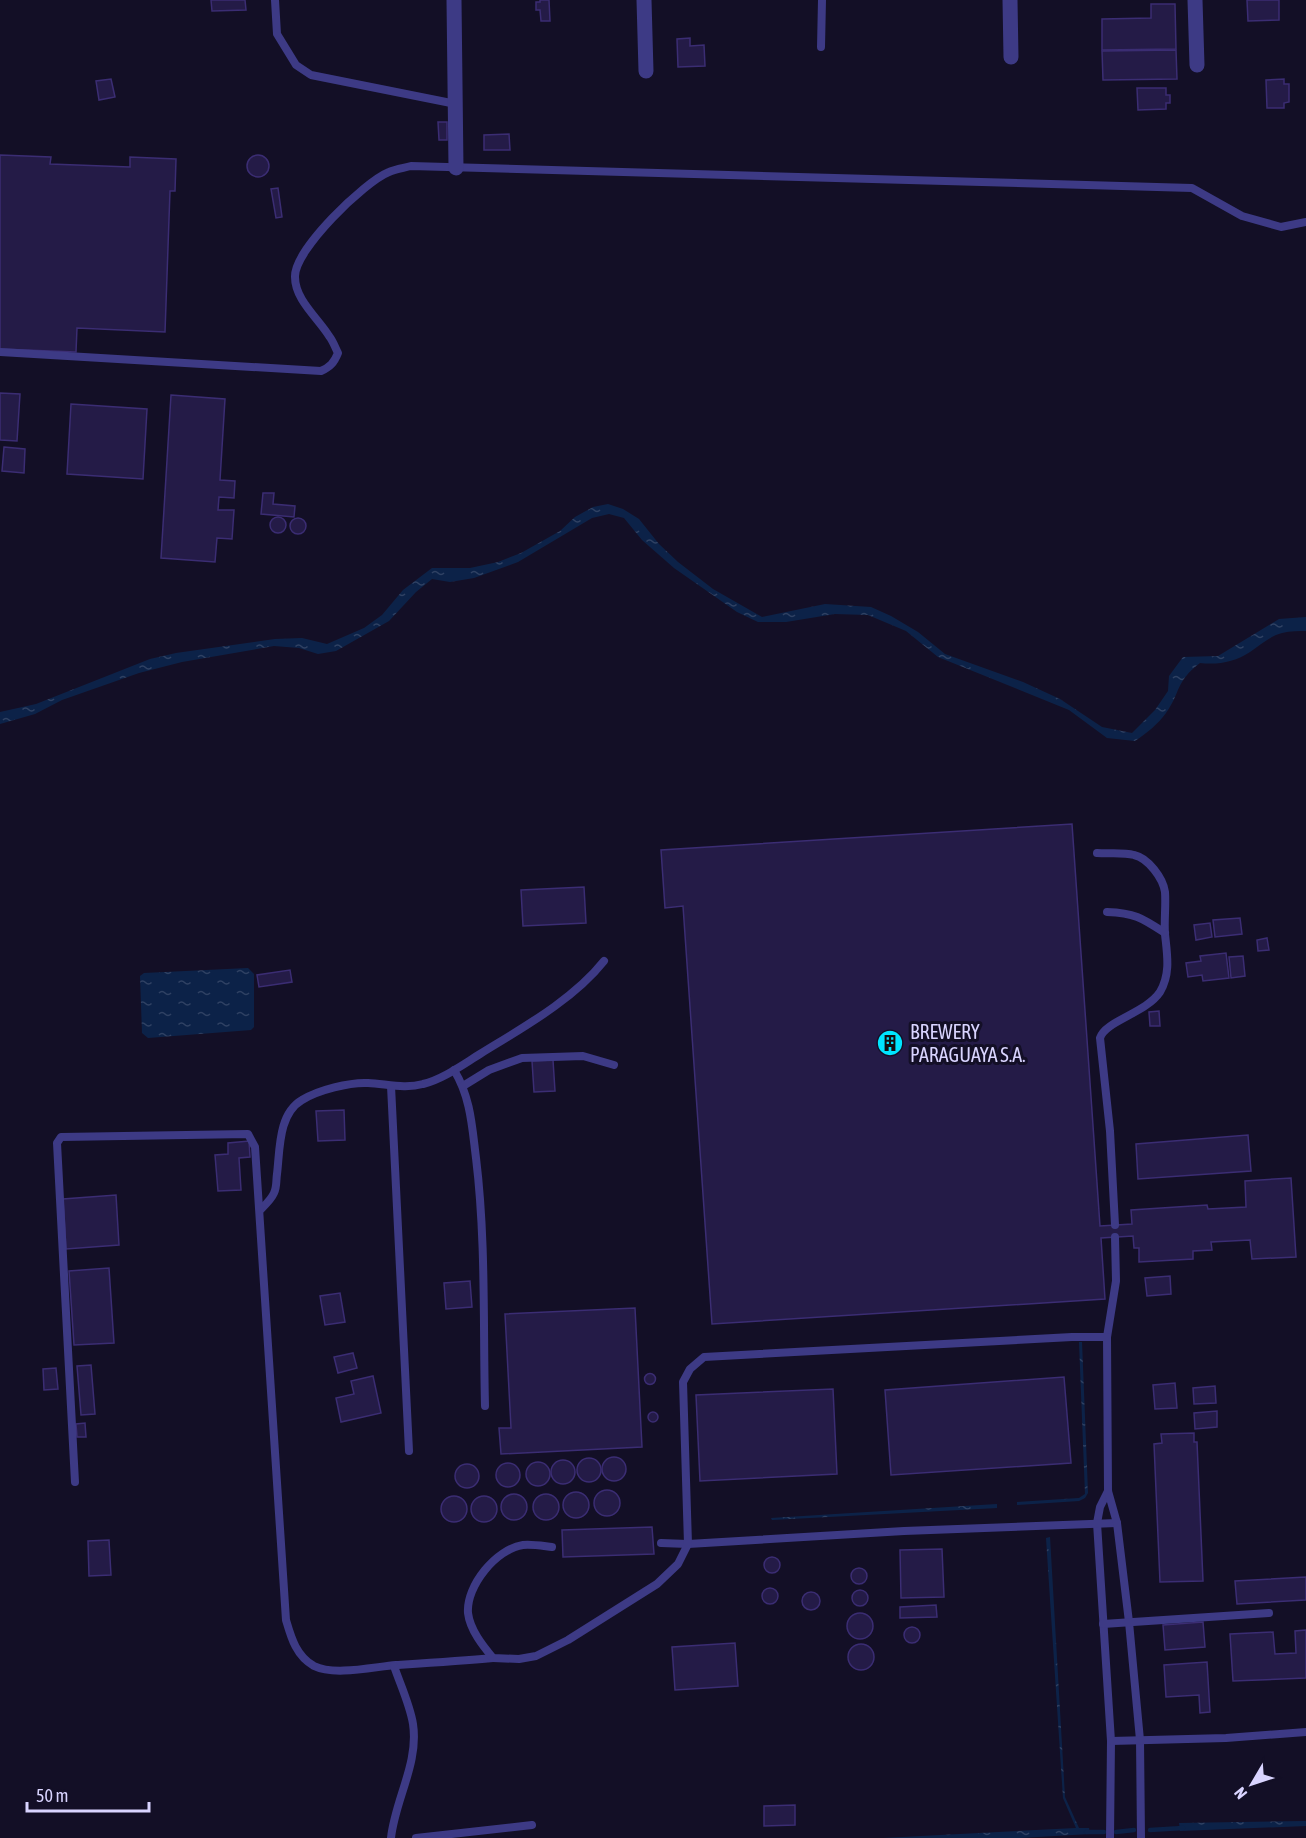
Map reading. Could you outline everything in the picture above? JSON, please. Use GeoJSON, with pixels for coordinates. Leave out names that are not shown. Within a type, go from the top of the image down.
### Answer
{"type":"FeatureCollection","features":[{"type":"Feature","properties":{"kind":"street"},"geometry":{"type":"LineString","coordinates":[[454,0],[456,168]]}},
{"type":"Feature","properties":{"kind":"street"},"geometry":{"type":"LineString","coordinates":[[644,0],[646,71]]}},
{"type":"Feature","properties":{"kind":"street"},"geometry":{"type":"LineString","coordinates":[[1010,0],[1011,57]]}},
{"type":"Feature","properties":{"kind":"street"},"geometry":{"type":"LineString","coordinates":[[1195,0],[1197,65]]}},
{"type":"Feature","properties":{"kind":"lane"},"geometry":{"type":"LineString","coordinates":[[275,0],[277,34],[296,65],[310,75],[456,104]]}},
{"type":"Feature","properties":{"kind":"lane"},"geometry":{"type":"LineString","coordinates":[[821,47],[822,0]]}},
{"type":"Feature","properties":{"kind":"lane"},"geometry":{"type":"LineString","coordinates":[[0,352],[321,371],[329,368],[338,353],[330,337],[297,289],[294,277],[297,264],[308,246],[333,216],[389,171],[411,166],[1192,188],[1242,216],[1252,219],[1281,227],[1306,222]]}},
{"type":"Feature","properties":{"kind":"lane"},"geometry":{"type":"LineString","coordinates":[[1097,853],[1136,855],[1150,865],[1160,878],[1165,890],[1168,968],[1160,992],[1147,1006],[1105,1028],[1100,1038],[1110,1131],[1115,1225]]}},
{"type":"Feature","properties":{"kind":"lane"},"geometry":{"type":"LineString","coordinates":[[1107,912],[1139,916],[1165,933]]}},
{"type":"Feature","properties":{"kind":"lane"},"geometry":{"type":"LineString","coordinates":[[260,1210],[275,1191],[281,1137],[286,1116],[303,1099],[330,1088],[367,1083],[391,1086],[423,1084],[454,1070],[531,1023],[592,976],[604,961]]}},
{"type":"Feature","properties":{"kind":"lane"},"geometry":{"type":"LineString","coordinates":[[464,1086],[489,1070],[522,1058],[583,1056],[614,1065]]}},
{"type":"Feature","properties":{"kind":"lane"},"geometry":{"type":"LineString","coordinates":[[454,1070],[464,1086],[469,1105],[481,1203],[485,1406]]}},
{"type":"Feature","properties":{"kind":"lane"},"geometry":{"type":"LineString","coordinates":[[391,1086],[409,1451]]}},
{"type":"Feature","properties":{"kind":"lane"},"geometry":{"type":"LineString","coordinates":[[75,1482],[56,1150],[61,1137],[248,1134],[255,1147],[286,1620],[292,1643],[302,1656],[313,1665],[326,1670],[493,1658],[519,1659],[536,1656],[568,1640],[657,1584],[678,1563],[688,1544],[683,1382],[690,1369],[704,1357],[1107,1337]]}},
{"type":"Feature","properties":{"kind":"lane"},"geometry":{"type":"LineString","coordinates":[[1115,1237],[1116,1281],[1107,1337],[1108,1491],[1118,1523],[1129,1622],[1140,1740],[1141,1838]]}},
{"type":"Feature","properties":{"kind":"lane"},"geometry":{"type":"LineString","coordinates":[[1108,1491],[1100,1507],[1097,1523],[1111,1741],[1110,1838]]}},
{"type":"Feature","properties":{"kind":"lane"},"geometry":{"type":"LineString","coordinates":[[661,1544],[904,1531],[1118,1523]]}},
{"type":"Feature","properties":{"kind":"lane"},"geometry":{"type":"LineString","coordinates":[[493,1658],[473,1630],[468,1614],[470,1599],[480,1577],[491,1562],[522,1545],[552,1547]]}},
{"type":"Feature","properties":{"kind":"lane"},"geometry":{"type":"LineString","coordinates":[[1103,1624],[1269,1613]]}},
{"type":"Feature","properties":{"kind":"lane"},"geometry":{"type":"LineString","coordinates":[[391,1838],[393,1821],[413,1754],[413,1724],[394,1666]]}},
{"type":"Feature","properties":{"kind":"lane"},"geometry":{"type":"LineString","coordinates":[[1111,1741],[1226,1738],[1306,1732]]}},
{"type":"Feature","properties":{"kind":"lane"},"geometry":{"type":"LineString","coordinates":[[416,1838],[532,1825]]}},
{"type":"Feature","properties":{"kind":"water"},"geometry":{"type":"Polygon","coordinates":[[[608,504],[623,509],[639,519],[659,544],[678,562],[713,589],[762,617],[825,604],[871,607],[918,632],[945,654],[1023,682],[1060,699],[1102,727],[1132,733],[1155,710],[1168,691],[1169,676],[1183,657],[1218,656],[1279,619],[1306,617],[1306,631],[1278,634],[1232,660],[1213,664],[1200,663],[1186,676],[1171,706],[1148,732],[1135,741],[1107,738],[1069,710],[938,657],[906,631],[868,615],[835,614],[786,622],[758,622],[737,612],[674,568],[642,540],[624,518],[609,514],[592,518],[518,562],[474,578],[450,582],[432,579],[416,592],[389,621],[336,651],[318,654],[299,648],[274,646],[182,662],[139,673],[62,700],[35,714],[0,724],[0,712],[36,704],[150,659],[176,653],[275,639],[302,638],[327,644],[364,628],[382,615],[403,590],[432,568],[470,568],[498,562],[521,553],[560,531],[575,517],[593,507],[608,504]]]}},
{"type":"Feature","properties":{"kind":"water"},"geometry":{"type":"Polygon","coordinates":[[[248,968],[254,974],[254,1027],[251,1030],[148,1038],[142,1033],[140,976],[144,973],[248,968]]]}},
{"type":"Feature","properties":{"kind":"water"},"geometry":{"type":"Polygon","coordinates":[[[1079,1342],[1082,1342],[1088,1493],[1079,1501],[1017,1505],[1017,1502],[1079,1498],[1085,1494],[1079,1342]]]}},
{"type":"Feature","properties":{"kind":"water"},"geometry":{"type":"Polygon","coordinates":[[[997,1504],[997,1508],[772,1520],[771,1518],[997,1504]]]}},
{"type":"Feature","properties":{"kind":"water"},"geometry":{"type":"Polygon","coordinates":[[[1050,1537],[1065,1797],[1079,1828],[1089,1828],[1090,1834],[1020,1838],[883,1838],[1076,1828],[1063,1798],[1046,1538],[1050,1537]]]}},
{"type":"Feature","properties":{"kind":"water"},"geometry":{"type":"Polygon","coordinates":[[[1306,1821],[1306,1826],[1180,1831],[1179,1823],[1306,1821]]]}},
{"type":"Feature","properties":{"kind":"building"},"geometry":{"type":"Polygon","coordinates":[[[211,0],[245,0],[246,10],[212,11],[211,0]]]}},
{"type":"Feature","properties":{"kind":"building"},"geometry":{"type":"Polygon","coordinates":[[[549,0],[550,21],[541,21],[540,10],[536,10],[536,2],[549,0]]]}},
{"type":"Feature","properties":{"kind":"building"},"geometry":{"type":"Polygon","coordinates":[[[1247,0],[1279,0],[1279,20],[1248,21],[1247,0]]]}},
{"type":"Feature","properties":{"kind":"building"},"geometry":{"type":"Polygon","coordinates":[[[1151,4],[1175,4],[1176,49],[1102,50],[1102,19],[1151,18],[1151,4]]]}},
{"type":"Feature","properties":{"kind":"building"},"geometry":{"type":"Polygon","coordinates":[[[690,38],[690,46],[704,45],[705,66],[678,67],[677,39],[690,38]]]}},
{"type":"Feature","properties":{"kind":"building"},"geometry":{"type":"Polygon","coordinates":[[[1176,50],[1177,79],[1103,80],[1102,51],[1176,50]]]}},
{"type":"Feature","properties":{"kind":"building"},"geometry":{"type":"Polygon","coordinates":[[[111,79],[115,97],[99,100],[96,81],[111,79]]]}},
{"type":"Feature","properties":{"kind":"building"},"geometry":{"type":"Polygon","coordinates":[[[1284,79],[1284,84],[1289,84],[1289,102],[1284,103],[1284,108],[1267,108],[1266,80],[1284,79]]]}},
{"type":"Feature","properties":{"kind":"building"},"geometry":{"type":"Polygon","coordinates":[[[1137,88],[1166,88],[1166,95],[1170,95],[1170,103],[1166,103],[1166,109],[1138,110],[1137,88]]]}},
{"type":"Feature","properties":{"kind":"building"},"geometry":{"type":"Polygon","coordinates":[[[438,122],[447,122],[447,140],[439,140],[438,122]]]}},
{"type":"Feature","properties":{"kind":"building"},"geometry":{"type":"Polygon","coordinates":[[[509,134],[510,150],[484,150],[484,135],[509,134]]]}},
{"type":"Feature","properties":{"kind":"building"},"geometry":{"type":"Polygon","coordinates":[[[0,155],[51,157],[50,164],[130,167],[130,157],[176,159],[175,191],[170,191],[165,332],[77,328],[76,352],[0,349],[0,155]]]}},
{"type":"Feature","properties":{"kind":"building"},"geometry":{"type":"Polygon","coordinates":[[[258,155],[266,158],[269,166],[266,174],[258,177],[250,174],[247,166],[250,158],[258,155]]]}},
{"type":"Feature","properties":{"kind":"building"},"geometry":{"type":"Polygon","coordinates":[[[278,188],[282,217],[276,218],[271,189],[278,188]]]}},
{"type":"Feature","properties":{"kind":"building"},"geometry":{"type":"Polygon","coordinates":[[[0,393],[20,394],[17,441],[0,440],[0,393]]]}},
{"type":"Feature","properties":{"kind":"building"},"geometry":{"type":"Polygon","coordinates":[[[171,395],[225,399],[220,480],[235,481],[234,498],[219,497],[218,510],[234,510],[232,539],[217,538],[215,562],[161,558],[171,395]]]}},
{"type":"Feature","properties":{"kind":"building"},"geometry":{"type":"Polygon","coordinates":[[[71,404],[147,409],[143,479],[67,474],[71,404]]]}},
{"type":"Feature","properties":{"kind":"building"},"geometry":{"type":"Polygon","coordinates":[[[4,447],[25,449],[24,473],[2,471],[4,447]]]}},
{"type":"Feature","properties":{"kind":"building"},"geometry":{"type":"Polygon","coordinates":[[[263,493],[274,493],[273,504],[295,506],[294,517],[261,514],[263,493]]]}},
{"type":"Feature","properties":{"kind":"building"},"geometry":{"type":"Polygon","coordinates":[[[278,517],[284,519],[286,525],[284,531],[278,533],[272,531],[270,525],[272,519],[278,517]]]}},
{"type":"Feature","properties":{"kind":"building"},"geometry":{"type":"Polygon","coordinates":[[[298,518],[304,520],[306,526],[304,532],[298,534],[292,532],[290,526],[292,520],[298,518]]]}},
{"type":"Feature","properties":{"kind":"building","name":"BREWERY PARAGUAYA S.A."},"geometry":{"type":"Polygon","coordinates":[[[1072,824],[1100,1226],[1132,1224],[1131,1210],[1207,1205],[1208,1209],[1246,1207],[1245,1181],[1291,1178],[1296,1257],[1252,1259],[1250,1240],[1211,1242],[1212,1250],[1193,1251],[1193,1259],[1139,1262],[1139,1248],[1134,1248],[1133,1236],[1101,1238],[1105,1299],[712,1324],[683,906],[665,908],[661,850],[1072,824]]]}},
{"type":"Feature","properties":{"kind":"building"},"geometry":{"type":"Polygon","coordinates":[[[584,887],[586,923],[523,926],[521,890],[584,887]]]}},
{"type":"Feature","properties":{"kind":"building"},"geometry":{"type":"Polygon","coordinates":[[[1240,918],[1242,934],[1215,937],[1213,920],[1240,918]]]}},
{"type":"Feature","properties":{"kind":"building"},"geometry":{"type":"Polygon","coordinates":[[[1210,923],[1212,937],[1196,940],[1194,925],[1210,923]]]}},
{"type":"Feature","properties":{"kind":"building"},"geometry":{"type":"Polygon","coordinates":[[[1267,938],[1269,950],[1258,951],[1257,940],[1267,938]]]}},
{"type":"Feature","properties":{"kind":"building"},"geometry":{"type":"Polygon","coordinates":[[[1226,953],[1229,978],[1203,981],[1202,975],[1188,977],[1186,963],[1201,961],[1200,956],[1226,953]]]}},
{"type":"Feature","properties":{"kind":"building"},"geometry":{"type":"Polygon","coordinates":[[[1243,956],[1245,976],[1231,978],[1229,957],[1243,956]]]}},
{"type":"Feature","properties":{"kind":"building"},"geometry":{"type":"Polygon","coordinates":[[[290,970],[292,982],[259,987],[257,975],[290,970]]]}},
{"type":"Feature","properties":{"kind":"building"},"geometry":{"type":"Polygon","coordinates":[[[1159,1011],[1160,1026],[1150,1026],[1149,1012],[1159,1011]]]}},
{"type":"Feature","properties":{"kind":"building"},"geometry":{"type":"Polygon","coordinates":[[[553,1060],[555,1091],[534,1092],[532,1061],[553,1060]]]}},
{"type":"Feature","properties":{"kind":"building"},"geometry":{"type":"Polygon","coordinates":[[[344,1110],[345,1140],[318,1141],[316,1111],[344,1110]]]}},
{"type":"Feature","properties":{"kind":"building"},"geometry":{"type":"Polygon","coordinates":[[[1248,1135],[1251,1171],[1138,1179],[1136,1144],[1248,1135]]]}},
{"type":"Feature","properties":{"kind":"building"},"geometry":{"type":"Polygon","coordinates":[[[249,1141],[250,1157],[239,1158],[241,1190],[218,1191],[215,1155],[228,1154],[228,1143],[249,1141]]]}},
{"type":"Feature","properties":{"kind":"building"},"geometry":{"type":"Polygon","coordinates":[[[116,1195],[119,1245],[66,1249],[63,1199],[116,1195]]]}},
{"type":"Feature","properties":{"kind":"building"},"geometry":{"type":"Polygon","coordinates":[[[109,1268],[114,1343],[74,1345],[69,1271],[109,1268]]]}},
{"type":"Feature","properties":{"kind":"building"},"geometry":{"type":"Polygon","coordinates":[[[1170,1276],[1171,1294],[1147,1296],[1145,1278],[1170,1276]]]}},
{"type":"Feature","properties":{"kind":"building"},"geometry":{"type":"Polygon","coordinates":[[[470,1281],[472,1307],[446,1309],[444,1283],[470,1281]]]}},
{"type":"Feature","properties":{"kind":"building"},"geometry":{"type":"Polygon","coordinates":[[[340,1293],[345,1322],[325,1325],[320,1296],[340,1293]]]}},
{"type":"Feature","properties":{"kind":"building"},"geometry":{"type":"Polygon","coordinates":[[[635,1308],[642,1447],[501,1454],[499,1428],[511,1428],[505,1314],[635,1308]]]}},
{"type":"Feature","properties":{"kind":"building"},"geometry":{"type":"Polygon","coordinates":[[[353,1353],[357,1368],[338,1373],[334,1357],[353,1353]]]}},
{"type":"Feature","properties":{"kind":"building"},"geometry":{"type":"Polygon","coordinates":[[[91,1365],[95,1414],[81,1415],[77,1366],[91,1365]]]}},
{"type":"Feature","properties":{"kind":"building"},"geometry":{"type":"Polygon","coordinates":[[[56,1368],[58,1389],[44,1390],[43,1369],[56,1368]]]}},
{"type":"Feature","properties":{"kind":"building"},"geometry":{"type":"Polygon","coordinates":[[[650,1374],[654,1375],[654,1383],[650,1384],[646,1383],[645,1379],[646,1375],[650,1374]]]}},
{"type":"Feature","properties":{"kind":"building"},"geometry":{"type":"Polygon","coordinates":[[[373,1376],[381,1413],[341,1422],[336,1398],[354,1394],[351,1381],[373,1376]]]}},
{"type":"Feature","properties":{"kind":"building"},"geometry":{"type":"Polygon","coordinates":[[[1064,1377],[1071,1463],[891,1475],[885,1390],[1064,1377]]]}},
{"type":"Feature","properties":{"kind":"building"},"geometry":{"type":"Polygon","coordinates":[[[1175,1383],[1177,1408],[1155,1409],[1153,1385],[1175,1383]]]}},
{"type":"Feature","properties":{"kind":"building"},"geometry":{"type":"Polygon","coordinates":[[[1215,1386],[1216,1403],[1194,1404],[1193,1388],[1215,1386]]]}},
{"type":"Feature","properties":{"kind":"building"},"geometry":{"type":"Polygon","coordinates":[[[833,1389],[837,1474],[700,1481],[696,1395],[833,1389]]]}},
{"type":"Feature","properties":{"kind":"building"},"geometry":{"type":"Polygon","coordinates":[[[1217,1411],[1217,1427],[1195,1429],[1194,1413],[1217,1411]]]}},
{"type":"Feature","properties":{"kind":"building"},"geometry":{"type":"Polygon","coordinates":[[[653,1412],[657,1413],[657,1421],[653,1422],[649,1421],[648,1417],[649,1413],[653,1412]]]}},
{"type":"Feature","properties":{"kind":"building"},"geometry":{"type":"Polygon","coordinates":[[[85,1423],[86,1437],[77,1437],[76,1424],[85,1423]]]}},
{"type":"Feature","properties":{"kind":"building"},"geometry":{"type":"Polygon","coordinates":[[[1194,1433],[1194,1442],[1197,1442],[1203,1581],[1160,1582],[1154,1444],[1162,1443],[1161,1434],[1194,1433]]]}},
{"type":"Feature","properties":{"kind":"building"},"geometry":{"type":"Polygon","coordinates":[[[614,1457],[622,1461],[626,1469],[622,1477],[614,1481],[606,1477],[602,1469],[606,1461],[614,1457]]]}},
{"type":"Feature","properties":{"kind":"building"},"geometry":{"type":"Polygon","coordinates":[[[589,1458],[597,1462],[601,1470],[597,1478],[589,1482],[581,1478],[577,1470],[581,1462],[589,1458]]]}},
{"type":"Feature","properties":{"kind":"building"},"geometry":{"type":"Polygon","coordinates":[[[563,1460],[571,1464],[575,1472],[571,1480],[563,1484],[555,1480],[551,1472],[555,1464],[563,1460]]]}},
{"type":"Feature","properties":{"kind":"building"},"geometry":{"type":"Polygon","coordinates":[[[538,1462],[546,1466],[550,1474],[546,1482],[538,1486],[530,1482],[526,1474],[530,1466],[538,1462]]]}},
{"type":"Feature","properties":{"kind":"building"},"geometry":{"type":"Polygon","coordinates":[[[508,1463],[516,1467],[520,1475],[516,1483],[508,1487],[500,1483],[496,1475],[500,1467],[508,1463]]]}},
{"type":"Feature","properties":{"kind":"building"},"geometry":{"type":"Polygon","coordinates":[[[467,1464],[475,1468],[479,1476],[475,1484],[467,1488],[459,1484],[455,1476],[459,1468],[467,1464]]]}},
{"type":"Feature","properties":{"kind":"building"},"geometry":{"type":"Polygon","coordinates":[[[607,1490],[616,1494],[620,1503],[616,1512],[607,1516],[598,1512],[594,1503],[598,1494],[607,1490]]]}},
{"type":"Feature","properties":{"kind":"building"},"geometry":{"type":"Polygon","coordinates":[[[576,1492],[585,1496],[589,1505],[585,1514],[576,1518],[567,1514],[563,1505],[567,1496],[576,1492]]]}},
{"type":"Feature","properties":{"kind":"building"},"geometry":{"type":"Polygon","coordinates":[[[514,1494],[523,1498],[527,1507],[523,1516],[514,1520],[505,1516],[501,1507],[505,1498],[514,1494]]]}},
{"type":"Feature","properties":{"kind":"building"},"geometry":{"type":"Polygon","coordinates":[[[546,1494],[555,1498],[559,1507],[555,1516],[546,1520],[537,1516],[533,1507],[537,1498],[546,1494]]]}},
{"type":"Feature","properties":{"kind":"building"},"geometry":{"type":"Polygon","coordinates":[[[454,1496],[463,1500],[467,1509],[463,1518],[454,1522],[445,1518],[441,1509],[445,1500],[454,1496]]]}},
{"type":"Feature","properties":{"kind":"building"},"geometry":{"type":"Polygon","coordinates":[[[484,1496],[493,1500],[497,1509],[493,1518],[484,1522],[475,1518],[471,1509],[475,1500],[484,1496]]]}},
{"type":"Feature","properties":{"kind":"building"},"geometry":{"type":"Polygon","coordinates":[[[652,1527],[654,1554],[563,1557],[562,1530],[652,1527]]]}},
{"type":"Feature","properties":{"kind":"building"},"geometry":{"type":"Polygon","coordinates":[[[109,1540],[111,1575],[89,1576],[88,1541],[109,1540]]]}},
{"type":"Feature","properties":{"kind":"building"},"geometry":{"type":"Polygon","coordinates":[[[942,1549],[944,1597],[901,1598],[900,1550],[942,1549]]]}},
{"type":"Feature","properties":{"kind":"building"},"geometry":{"type":"Polygon","coordinates":[[[769,1557],[775,1557],[780,1565],[778,1571],[769,1573],[764,1568],[764,1562],[769,1557]]]}},
{"type":"Feature","properties":{"kind":"building"},"geometry":{"type":"Polygon","coordinates":[[[856,1568],[862,1568],[867,1576],[865,1582],[856,1584],[851,1579],[851,1573],[856,1568]]]}},
{"type":"Feature","properties":{"kind":"building"},"geometry":{"type":"Polygon","coordinates":[[[1306,1577],[1306,1600],[1237,1604],[1235,1581],[1306,1577]]]}},
{"type":"Feature","properties":{"kind":"building"},"geometry":{"type":"Polygon","coordinates":[[[767,1588],[773,1588],[778,1596],[776,1602],[767,1604],[762,1599],[762,1593],[767,1588]]]}},
{"type":"Feature","properties":{"kind":"building"},"geometry":{"type":"Polygon","coordinates":[[[857,1590],[863,1590],[868,1598],[866,1604],[857,1606],[852,1601],[852,1595],[857,1590]]]}},
{"type":"Feature","properties":{"kind":"building"},"geometry":{"type":"Polygon","coordinates":[[[811,1592],[818,1594],[820,1601],[818,1608],[811,1610],[804,1608],[802,1601],[804,1594],[811,1592]]]}},
{"type":"Feature","properties":{"kind":"building"},"geometry":{"type":"Polygon","coordinates":[[[936,1605],[937,1617],[900,1618],[900,1607],[936,1605]]]}},
{"type":"Feature","properties":{"kind":"building"},"geometry":{"type":"Polygon","coordinates":[[[860,1613],[869,1617],[873,1626],[869,1635],[860,1639],[851,1635],[847,1626],[851,1617],[860,1613]]]}},
{"type":"Feature","properties":{"kind":"building"},"geometry":{"type":"Polygon","coordinates":[[[1203,1622],[1205,1647],[1165,1650],[1163,1625],[1203,1622]]]}},
{"type":"Feature","properties":{"kind":"building"},"geometry":{"type":"Polygon","coordinates":[[[909,1627],[915,1627],[920,1635],[918,1641],[909,1643],[904,1638],[904,1632],[909,1627]]]}},
{"type":"Feature","properties":{"kind":"building"},"geometry":{"type":"Polygon","coordinates":[[[1306,1630],[1306,1678],[1233,1681],[1230,1634],[1273,1632],[1275,1654],[1296,1653],[1295,1631],[1306,1630]]]}},
{"type":"Feature","properties":{"kind":"building"},"geometry":{"type":"Polygon","coordinates":[[[735,1643],[738,1686],[675,1690],[672,1647],[735,1643]]]}},
{"type":"Feature","properties":{"kind":"building"},"geometry":{"type":"Polygon","coordinates":[[[861,1644],[870,1648],[874,1657],[870,1666],[861,1670],[852,1666],[848,1657],[852,1648],[861,1644]]]}},
{"type":"Feature","properties":{"kind":"building"},"geometry":{"type":"Polygon","coordinates":[[[1207,1662],[1210,1712],[1200,1713],[1199,1695],[1166,1697],[1164,1665],[1207,1662]]]}},
{"type":"Feature","properties":{"kind":"building"},"geometry":{"type":"Polygon","coordinates":[[[795,1805],[795,1825],[764,1826],[764,1806],[795,1805]]]}},
{"type":"Feature","properties":{"kind":"waterway"},"geometry":{"type":"LineString","coordinates":[[1150,1830],[1183,1828]]}},
{"type":"Feature","properties":{"kind":"waterway"},"geometry":{"type":"LineString","coordinates":[[1116,1832],[1134,1830]]}},
{"type":"Feature","properties":{"kind":"waterway"},"geometry":{"type":"LineString","coordinates":[[1086,1832],[1104,1832]]}},
{"type":"Feature","properties":{"kind":"place","name":"BREWERY PARAGUAYA S.A."},"geometry":{"type":"Point","coordinates":[890,1043]}}]}
